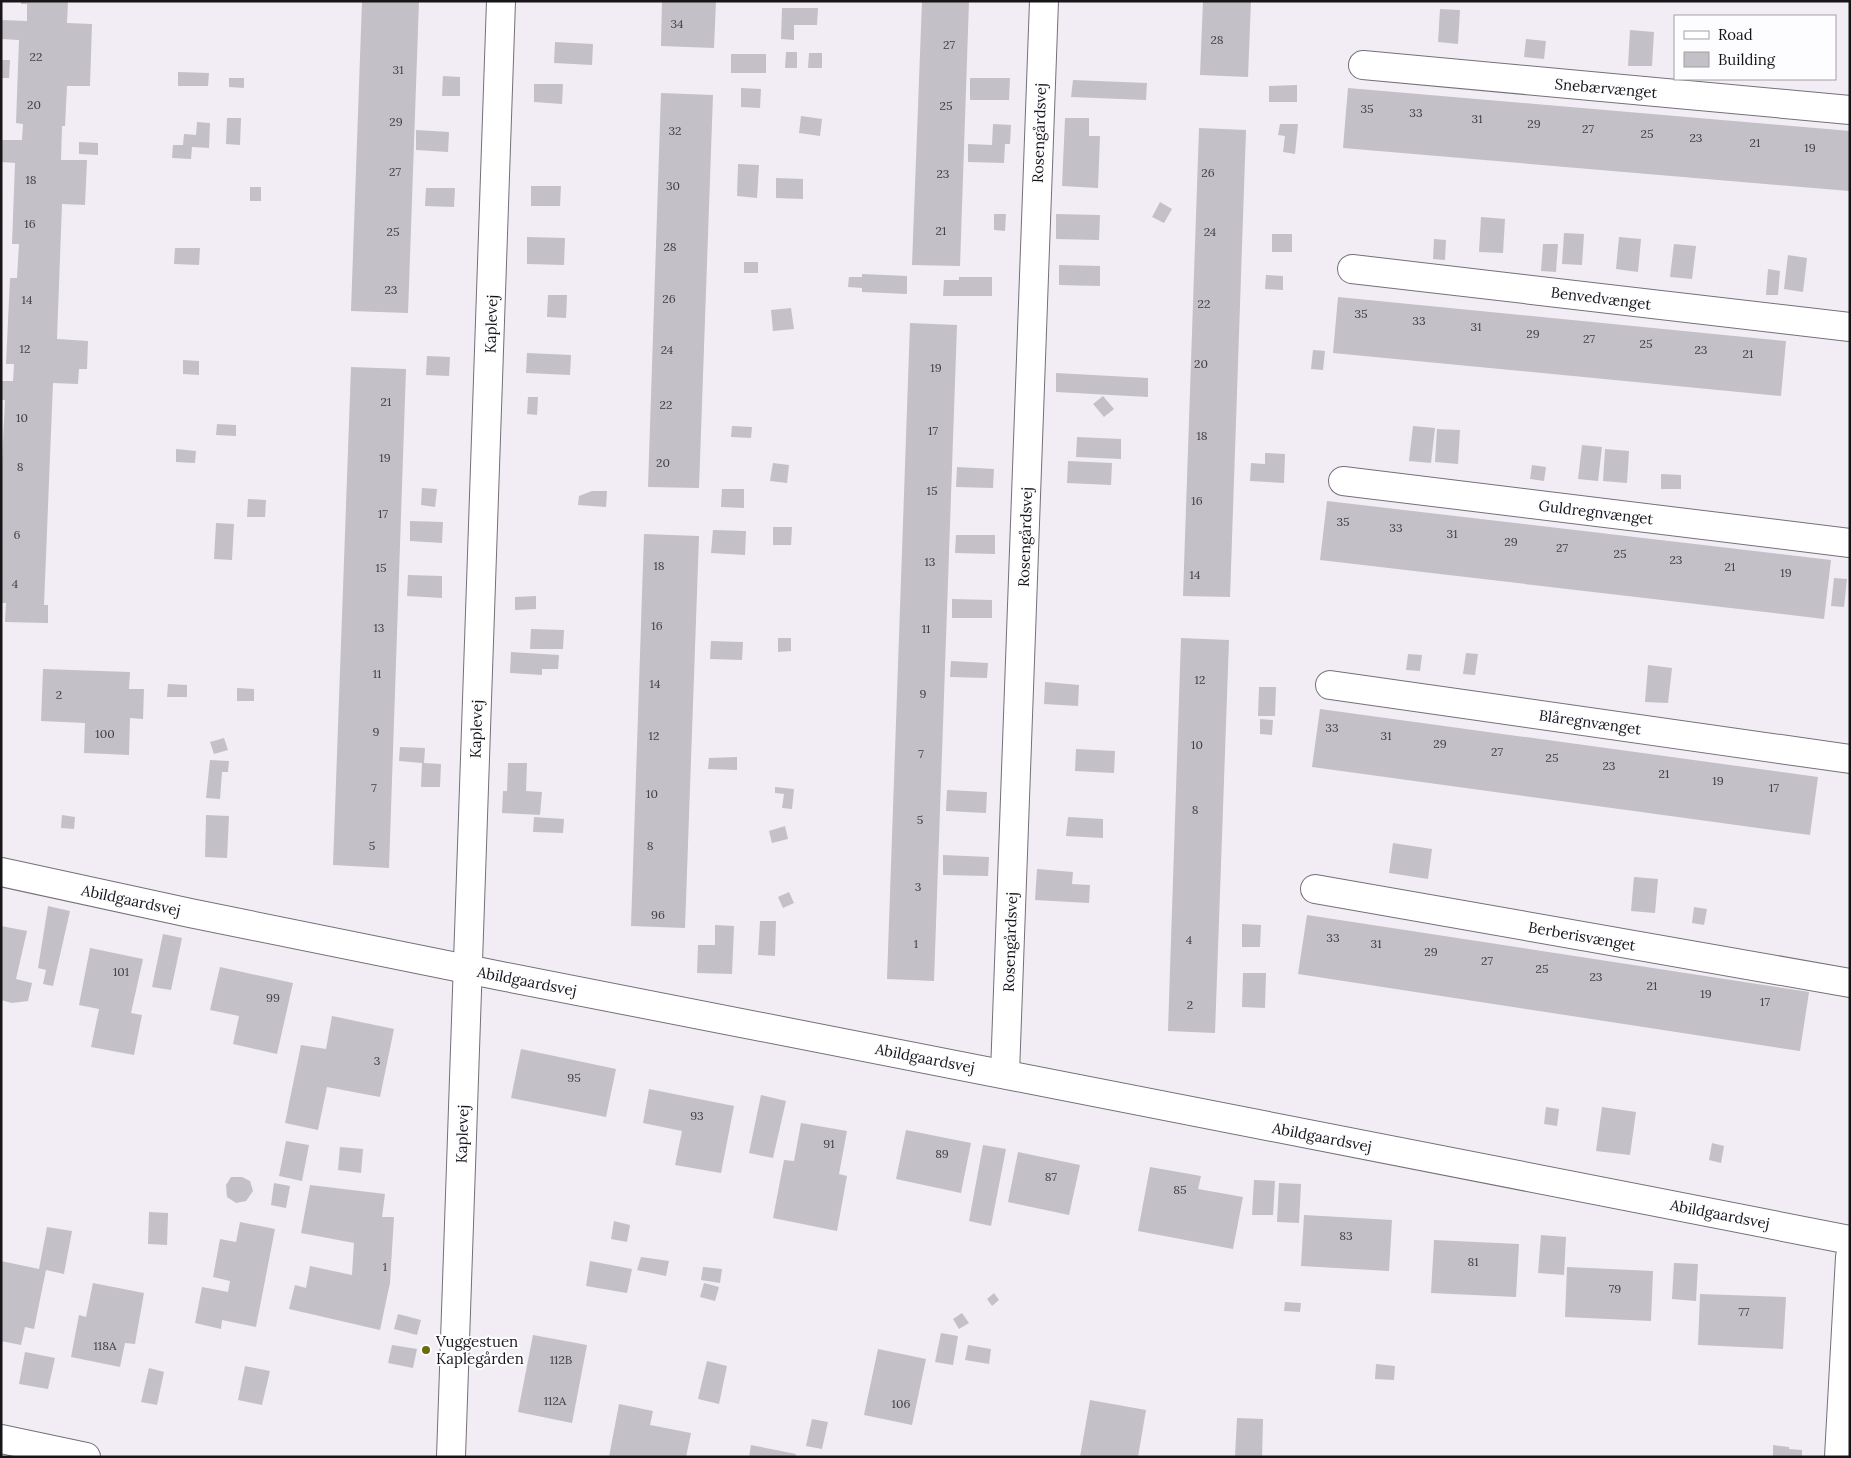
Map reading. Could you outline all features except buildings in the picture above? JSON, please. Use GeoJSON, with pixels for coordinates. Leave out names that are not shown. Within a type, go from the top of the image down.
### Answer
{"type":"FeatureCollection","features":[{"type":"Feature","properties":{"kind":"street","name":"Kaplevej"},"geometry":{"type":"LineString","coordinates":[[451,1457],[501,1]]}},
{"type":"Feature","properties":{"kind":"street","name":"Rosengårdsvej"},"geometry":{"type":"LineString","coordinates":[[1005,1073],[1044,1]]}},
{"type":"Feature","properties":{"kind":"street","name":"Snebærvænget"},"geometry":{"type":"LineString","coordinates":[[1363,65],[1850,110]]}},
{"type":"Feature","properties":{"kind":"street","name":"Benvedvænget"},"geometry":{"type":"LineString","coordinates":[[1352,269],[1850,327]]}},
{"type":"Feature","properties":{"kind":"street","name":"Guldregnvænget"},"geometry":{"type":"LineString","coordinates":[[1343,480],[1850,543]]}},
{"type":"Feature","properties":{"kind":"street","name":"Blåregnvænget"},"geometry":{"type":"LineString","coordinates":[[1330,685],[1850,759]]}},
{"type":"Feature","properties":{"kind":"street","name":"Abildgaardsvej"},"geometry":{"type":"LineString","coordinates":[[1,872],[190,913],[468,969],[1850,1240]]}},
{"type":"Feature","properties":{"kind":"street","name":"Berberisvænget"},"geometry":{"type":"LineString","coordinates":[[1315,889],[1850,983]]}},
{"type":"Feature","properties":{"kind":"street"},"geometry":{"type":"LineString","coordinates":[[1839,1457],[1850,1257]]}},
{"type":"Feature","properties":{"kind":"street"},"geometry":{"type":"LineString","coordinates":[[1,1439],[86,1457]]}},
{"type":"Feature","properties":{"kind":"place","name":"Vuggestuen Kaplegården"},"geometry":{"type":"Point","coordinates":[426,1350]}}]}
